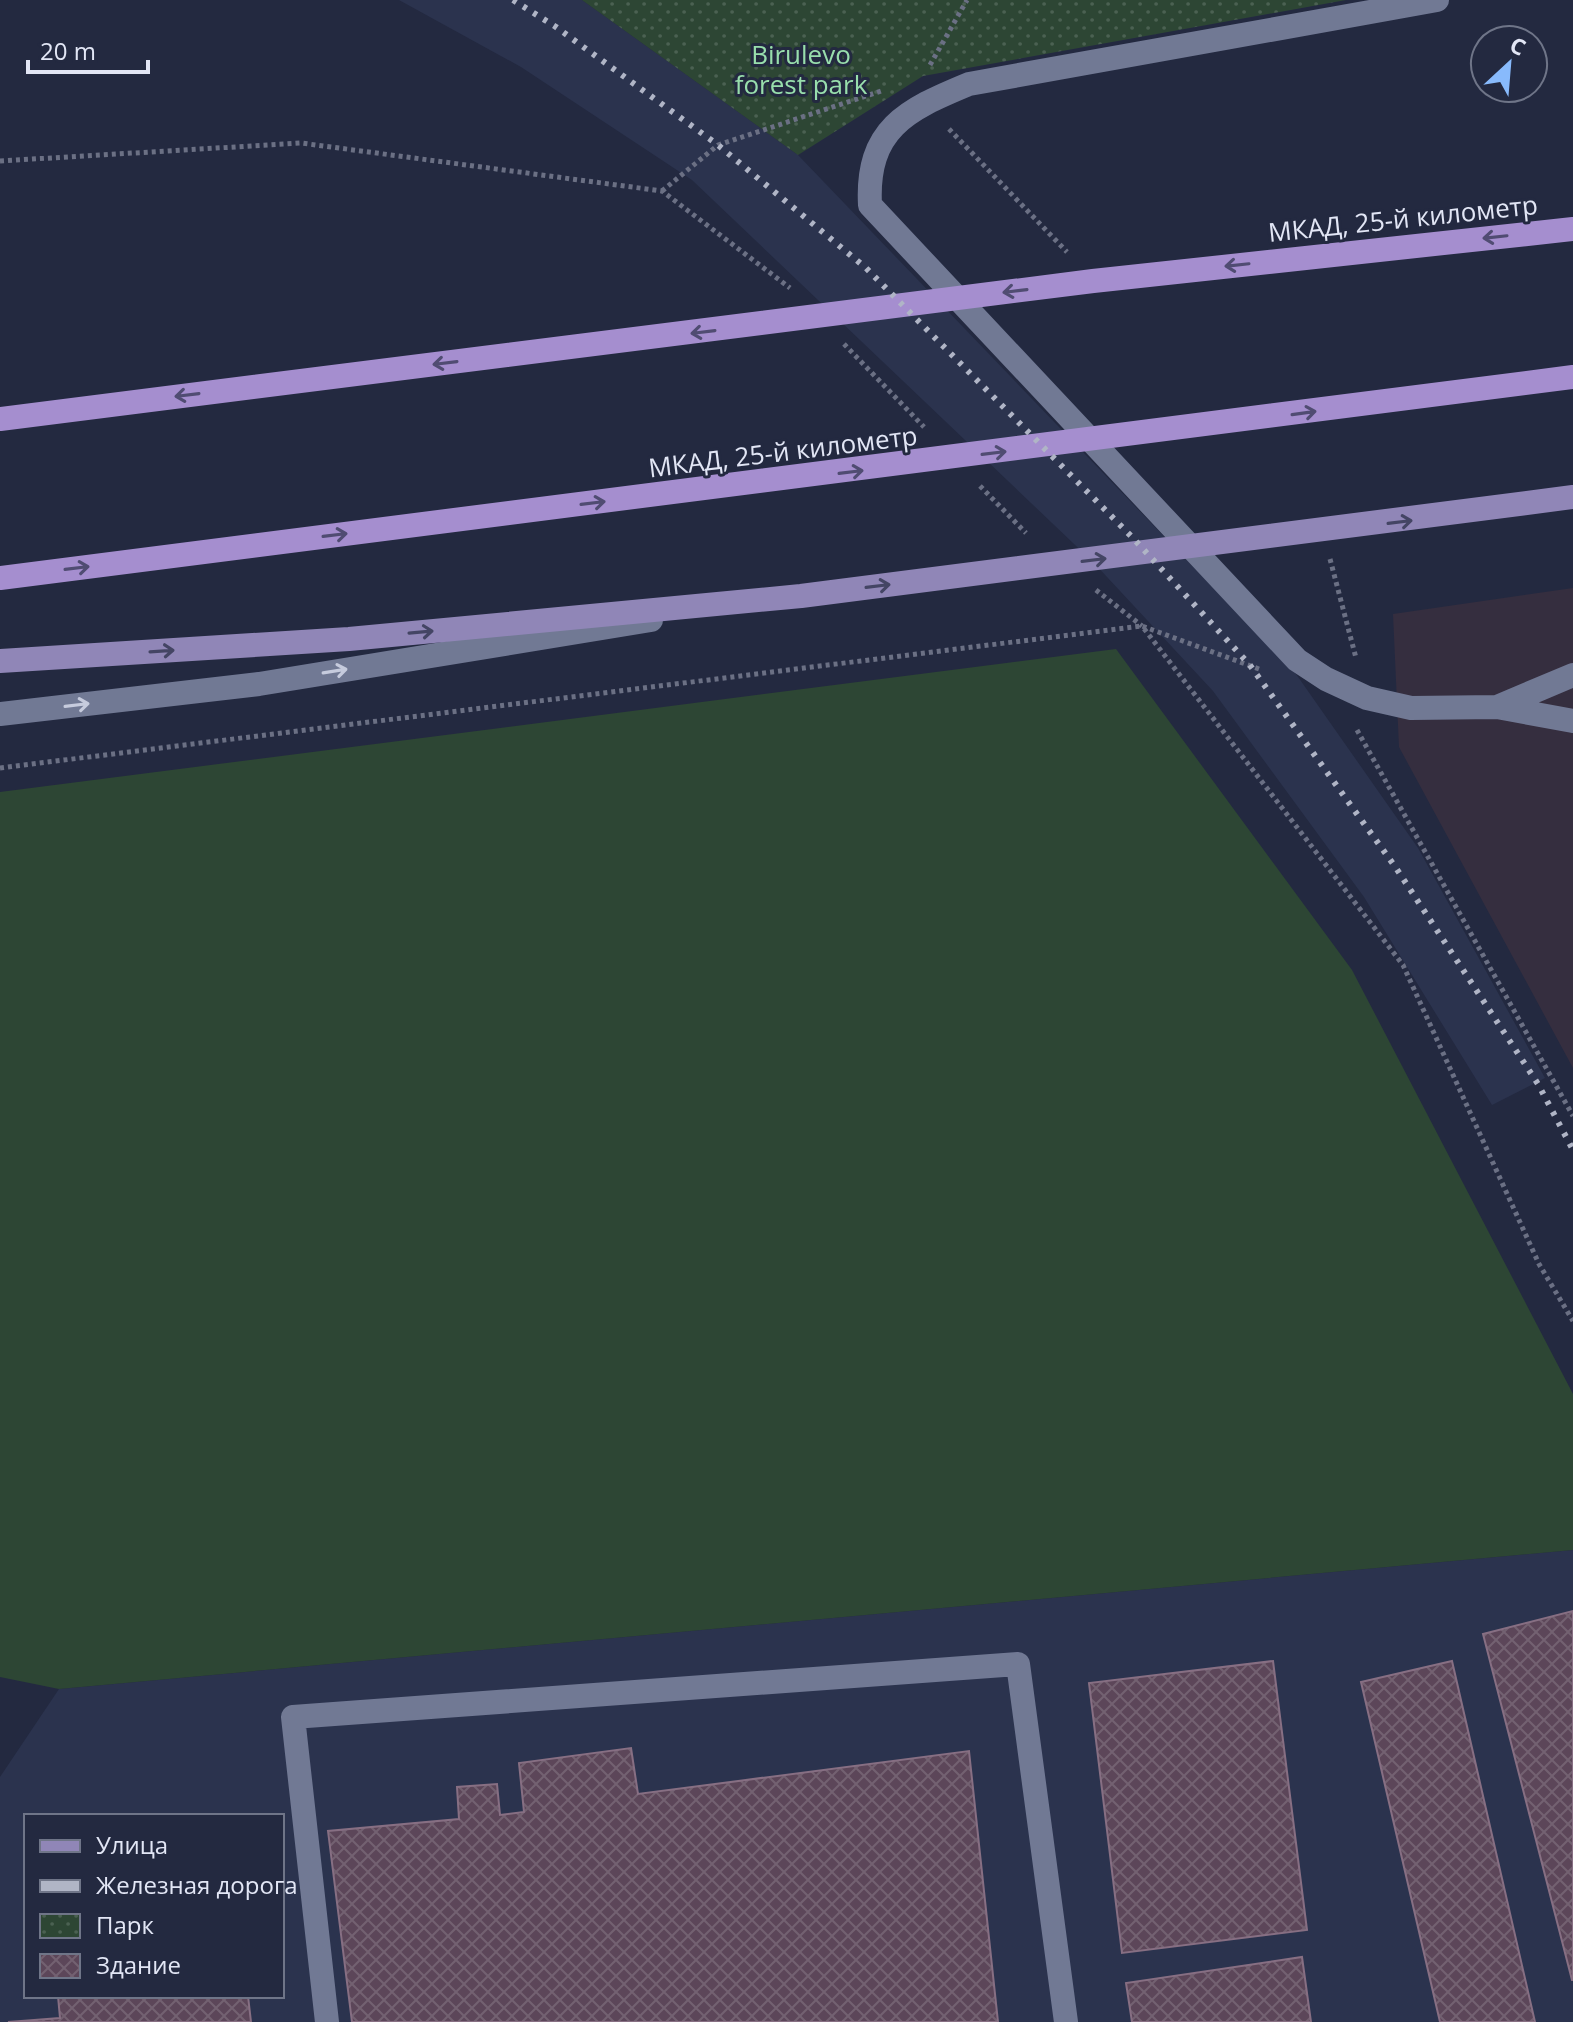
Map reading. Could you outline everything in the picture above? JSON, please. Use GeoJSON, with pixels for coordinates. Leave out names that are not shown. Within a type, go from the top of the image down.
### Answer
{"type":"FeatureCollection","features":[{"type":"Feature","properties":{"kind":"highway","name":"МКАД, 25-й километр"},"geometry":{"type":"LineString","coordinates":[[0,419],[1093,281],[1573,229]]}},
{"type":"Feature","properties":{"kind":"highway","name":"МКАД, 25-й километр"},"geometry":{"type":"LineString","coordinates":[[0,578],[917,464],[1573,377]]}},
{"type":"Feature","properties":{"kind":"main road"},"geometry":{"type":"LineString","coordinates":[[0,661],[349,639],[801,596],[1573,497]]}},
{"type":"Feature","properties":{"kind":"street"},"geometry":{"type":"LineString","coordinates":[[1437,0],[969,84],[922,103],[901,119],[881,143],[868,173],[870,205],[1297,660],[1326,679],[1367,698],[1411,708],[1497,707],[1573,721]]}},
{"type":"Feature","properties":{"kind":"street"},"geometry":{"type":"LineString","coordinates":[[0,714],[259,684],[801,596]]}},
{"type":"Feature","properties":{"kind":"street"},"geometry":{"type":"LineString","coordinates":[[1497,707],[1573,675]]}},
{"type":"Feature","properties":{"kind":"street"},"geometry":{"type":"LineString","coordinates":[[327,2022],[293,1717],[1018,1664],[1066,2022]]}},
{"type":"Feature","properties":{"kind":"path"},"geometry":{"type":"LineString","coordinates":[[922,103],[923,76],[967,0]]}},
{"type":"Feature","properties":{"kind":"path"},"geometry":{"type":"LineString","coordinates":[[662,191],[718,145],[894,86]]}},
{"type":"Feature","properties":{"kind":"path"},"geometry":{"type":"LineString","coordinates":[[0,161],[301,143],[662,191],[791,289]]}},
{"type":"Feature","properties":{"kind":"path"},"geometry":{"type":"LineString","coordinates":[[966,144],[1093,281]]}},
{"type":"Feature","properties":{"kind":"path"},"geometry":{"type":"LineString","coordinates":[[835,335],[933,436]]}},
{"type":"Feature","properties":{"kind":"path"},"geometry":{"type":"LineString","coordinates":[[977,482],[1031,538]]}},
{"type":"Feature","properties":{"kind":"path"},"geometry":{"type":"LineString","coordinates":[[1323,531],[1348,630]]}},
{"type":"Feature","properties":{"kind":"path"},"geometry":{"type":"LineString","coordinates":[[1092,588],[1142,626],[1403,965],[1539,1264],[1573,1321]]}},
{"type":"Feature","properties":{"kind":"path"},"geometry":{"type":"LineString","coordinates":[[0,768],[1142,626],[1262,671]]}},
{"type":"Feature","properties":{"kind":"path"},"geometry":{"type":"LineString","coordinates":[[1367,698],[1353,724],[1573,1116]]}},
{"type":"Feature","properties":{"kind":"shaded area"},"geometry":{"type":"Polygon","coordinates":[[[399,0],[582,0],[798,155],[1296,674],[1418,848],[1545,1078],[1492,1105],[1364,897],[1213,691],[1094,563],[692,180],[521,67],[399,0]]]}},
{"type":"Feature","properties":{"kind":"shaded area"},"geometry":{"type":"Polygon","coordinates":[[[1573,588],[1573,1068],[1399,747],[1393,614],[1573,588]]]}},
{"type":"Feature","properties":{"kind":"shaded area"},"geometry":{"type":"Polygon","coordinates":[[[1573,1550],[1573,2022],[0,2022],[0,1777],[59,1689],[1573,1550]]]}},
{"type":"Feature","properties":{"kind":"green space","name":"Birulevo forest park"},"geometry":{"type":"Polygon","coordinates":[[[582,0],[1346,0],[923,76],[798,155],[582,0]]]}},
{"type":"Feature","properties":{"kind":"green space"},"geometry":{"type":"Polygon","coordinates":[[[1116,649],[1352,970],[1573,1394],[1573,1550],[59,1689],[0,1677],[0,792],[1116,649]]]}},
{"type":"Feature","properties":{"kind":"building"},"geometry":{"type":"Polygon","coordinates":[[[1573,1611],[1573,1980],[1572,1980],[1483,1634],[1573,1611]]]}},
{"type":"Feature","properties":{"kind":"building"},"geometry":{"type":"Polygon","coordinates":[[[1273,1661],[1307,1930],[1122,1953],[1089,1683],[1273,1661]]]}},
{"type":"Feature","properties":{"kind":"building"},"geometry":{"type":"Polygon","coordinates":[[[1452,1661],[1535,2022],[1440,2022],[1361,1682],[1452,1661]]]}},
{"type":"Feature","properties":{"kind":"building"},"geometry":{"type":"Polygon","coordinates":[[[631,1748],[638,1794],[969,1751],[998,2022],[352,2022],[328,1831],[459,1819],[457,1787],[497,1784],[500,1815],[524,1812],[519,1763],[631,1748]]]}},
{"type":"Feature","properties":{"kind":"building"},"geometry":{"type":"Polygon","coordinates":[[[1302,1957],[1311,2022],[1132,2022],[1126,1983],[1302,1957]]]}},
{"type":"Feature","properties":{"kind":"building"},"geometry":{"type":"Polygon","coordinates":[[[58,1998],[248,1998],[251,2022],[8,2022],[60,2018],[58,1998]]]}},
{"type":"Feature","properties":{"kind":"railway"},"geometry":{"type":"LineString","coordinates":[[513,0],[556,27],[718,145],[866,268],[1132,537],[1249,664],[1396,868],[1538,1084],[1573,1150]]}}]}
